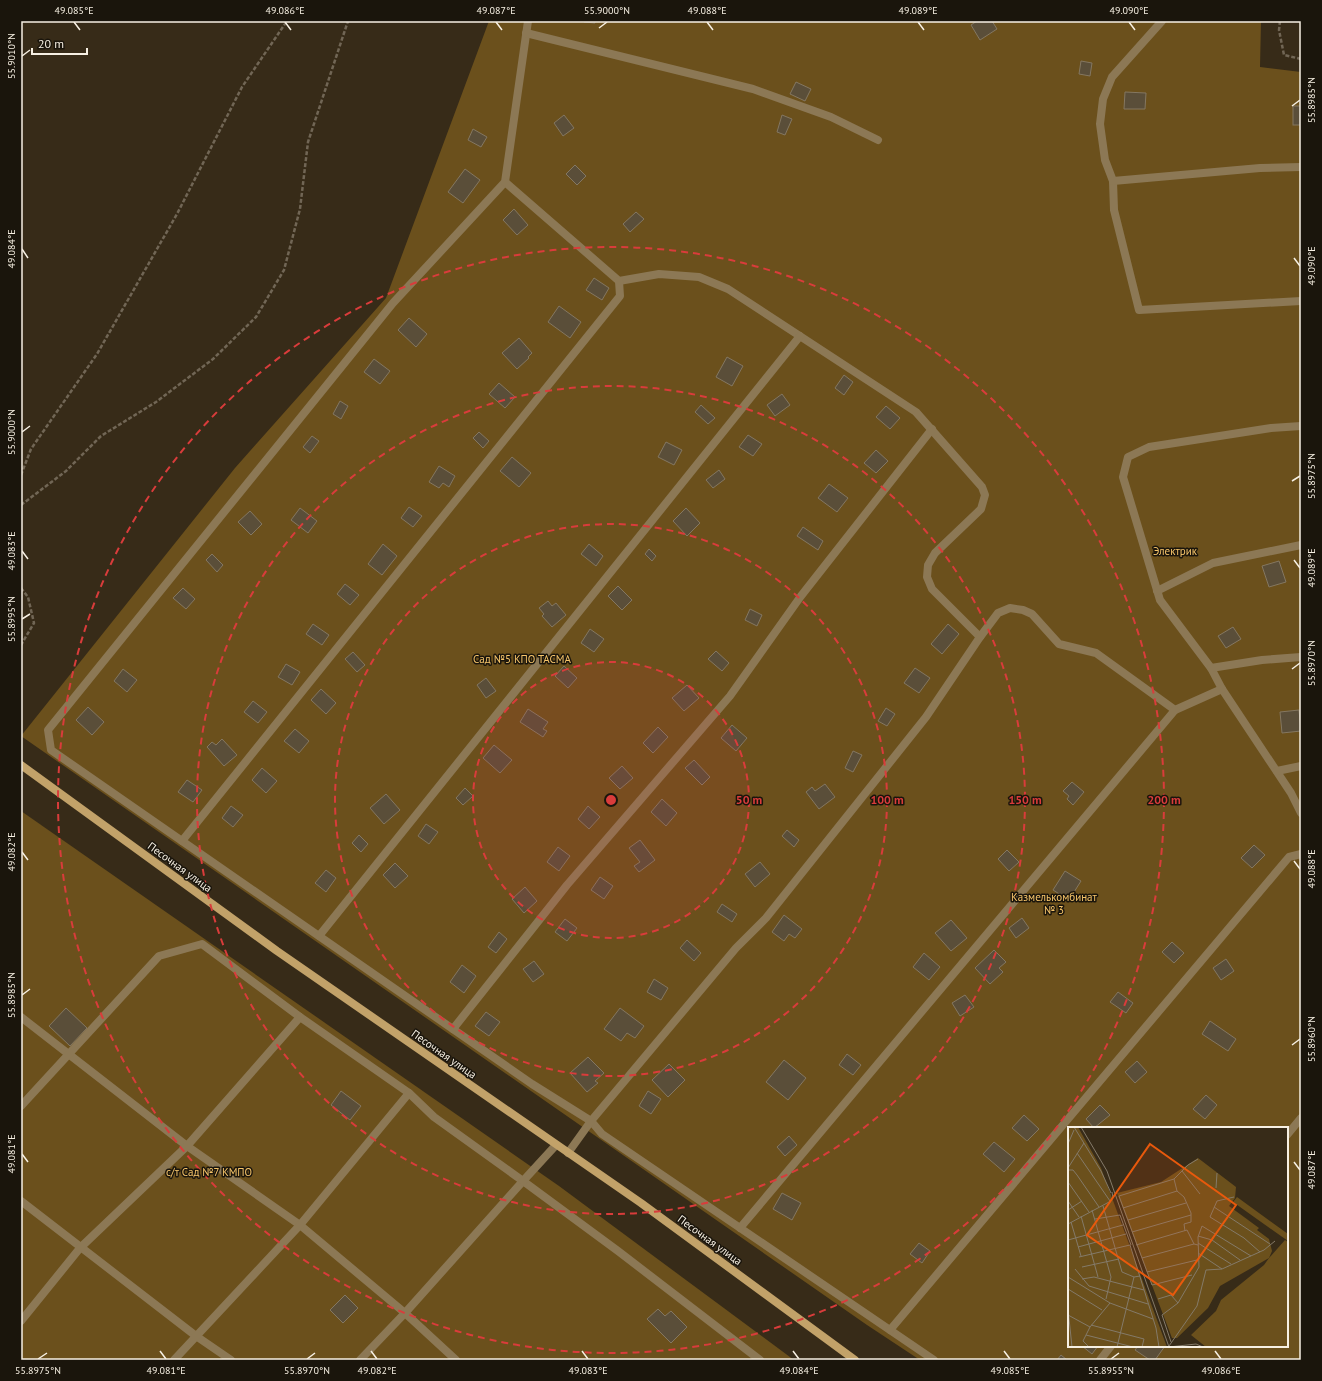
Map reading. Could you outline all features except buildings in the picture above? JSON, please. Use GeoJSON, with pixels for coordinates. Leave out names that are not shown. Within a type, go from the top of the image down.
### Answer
{"type":"FeatureCollection","features":[{"type":"Feature","properties":{"kind":"main road","name":"Песочная улица"},"geometry":{"type":"LineString","coordinates":[[21,765],[277,951],[568,1154],[641,1203],[855,1360]]}},
{"type":"Feature","properties":{"kind":"street"},"geometry":{"type":"LineString","coordinates":[[528,21],[505,182],[393,303],[48,730],[51,750],[532,1084],[592,1121],[602,1134],[934,1360]]}},
{"type":"Feature","properties":{"kind":"street"},"geometry":{"type":"LineString","coordinates":[[1162,21],[1112,78],[1103,99],[1100,124],[1105,160],[1113,181],[1114,210],[1139,310],[1301,301]]}},
{"type":"Feature","properties":{"kind":"street"},"geometry":{"type":"LineString","coordinates":[[526,33],[752,89],[831,116],[878,140]]}},
{"type":"Feature","properties":{"kind":"street"},"geometry":{"type":"LineString","coordinates":[[1113,181],[1260,168],[1301,167]]}},
{"type":"Feature","properties":{"kind":"street"},"geometry":{"type":"LineString","coordinates":[[182,841],[620,296],[619,280],[505,182]]}},
{"type":"Feature","properties":{"kind":"street"},"geometry":{"type":"LineString","coordinates":[[619,280],[659,274],[698,277],[728,289],[916,412],[982,487],[985,495],[981,509],[935,553],[928,565],[927,577],[932,588],[980,637]]}},
{"type":"Feature","properties":{"kind":"street"},"geometry":{"type":"LineString","coordinates":[[319,936],[800,336]]}},
{"type":"Feature","properties":{"kind":"street"},"geometry":{"type":"LineString","coordinates":[[1301,426],[1271,428],[1148,447],[1128,457],[1123,477],[1160,600],[1211,668],[1222,689],[1291,793],[1301,813]]}},
{"type":"Feature","properties":{"kind":"street"},"geometry":{"type":"LineString","coordinates":[[452,1029],[567,885],[730,696],[801,596],[932,429]]}},
{"type":"Feature","properties":{"kind":"street"},"geometry":{"type":"LineString","coordinates":[[1157,591],[1213,562],[1301,545]]}},
{"type":"Feature","properties":{"kind":"street"},"geometry":{"type":"LineString","coordinates":[[568,1154],[592,1121],[736,948],[766,918],[926,717],[998,613],[1010,608],[1023,610],[1032,614],[1059,644],[1096,653],[1175,710]]}},
{"type":"Feature","properties":{"kind":"street"},"geometry":{"type":"LineString","coordinates":[[1211,668],[1262,660],[1301,657]]}},
{"type":"Feature","properties":{"kind":"street"},"geometry":{"type":"LineString","coordinates":[[740,1228],[1175,710],[1222,689]]}},
{"type":"Feature","properties":{"kind":"street"},"geometry":{"type":"LineString","coordinates":[[1276,771],[1301,766]]}},
{"type":"Feature","properties":{"kind":"street"},"geometry":{"type":"LineString","coordinates":[[890,1330],[1289,857],[1301,854]]}},
{"type":"Feature","properties":{"kind":"street"},"geometry":{"type":"LineString","coordinates":[[21,1106],[159,956],[202,944],[300,1017],[409,1092],[434,1117],[618,1251],[760,1360]]}},
{"type":"Feature","properties":{"kind":"street"},"geometry":{"type":"LineString","coordinates":[[21,1017],[187,1146],[300,1225],[405,1314],[456,1360]]}},
{"type":"Feature","properties":{"kind":"street"},"geometry":{"type":"LineString","coordinates":[[21,1321],[80,1248],[187,1146],[300,1017]]}},
{"type":"Feature","properties":{"kind":"street"},"geometry":{"type":"LineString","coordinates":[[174,1360],[300,1225],[409,1092]]}},
{"type":"Feature","properties":{"kind":"street"},"geometry":{"type":"LineString","coordinates":[[1288,1134],[1301,1118]]}},
{"type":"Feature","properties":{"kind":"street"},"geometry":{"type":"LineString","coordinates":[[360,1360],[405,1314],[556,1145]]}},
{"type":"Feature","properties":{"kind":"street"},"geometry":{"type":"LineString","coordinates":[[21,1201],[196,1336],[232,1360]]}},
{"type":"Feature","properties":{"kind":"street"},"geometry":{"type":"LineString","coordinates":[[1100,1360],[1110,1347]]}},
{"type":"Feature","properties":{"kind":"path"},"geometry":{"type":"LineString","coordinates":[[21,475],[31,449],[97,354],[177,214],[242,87],[287,21]]}},
{"type":"Feature","properties":{"kind":"path"},"geometry":{"type":"LineString","coordinates":[[21,505],[66,471],[101,436],[156,402],[213,359],[256,317],[284,270],[300,209],[308,142],[348,21]]}},
{"type":"Feature","properties":{"kind":"path"},"geometry":{"type":"LineString","coordinates":[[1280,21],[1279,30],[1284,55],[1301,59]]}},
{"type":"Feature","properties":{"kind":"path"},"geometry":{"type":"LineString","coordinates":[[21,588],[28,597],[34,623],[21,645]]}},
{"type":"Feature","properties":{"kind":"green space"},"geometry":{"type":"Polygon","coordinates":[[[489,21],[1261,21],[1260,67],[1301,72],[1301,1360],[920,1360],[867,1325],[21,736],[235,468],[386,298],[489,21]]]}},
{"type":"Feature","properties":{"kind":"green space","name":"с/т Сад №7 КМПО"},"geometry":{"type":"Polygon","coordinates":[[[21,811],[559,1186],[794,1360],[21,1360],[21,811]]]}},
{"type":"Feature","properties":{"kind":"park label","name":"Электрик"},"geometry":{"type":"Point","coordinates":[1175,551]}},
{"type":"Feature","properties":{"kind":"park label","name":"Сад №5 КПО ТАСМА"},"geometry":{"type":"Point","coordinates":[522,659]}},
{"type":"Feature","properties":{"kind":"park label","name":"Казмелькомбинат № 3"},"geometry":{"type":"Point","coordinates":[1054,903]}}]}
